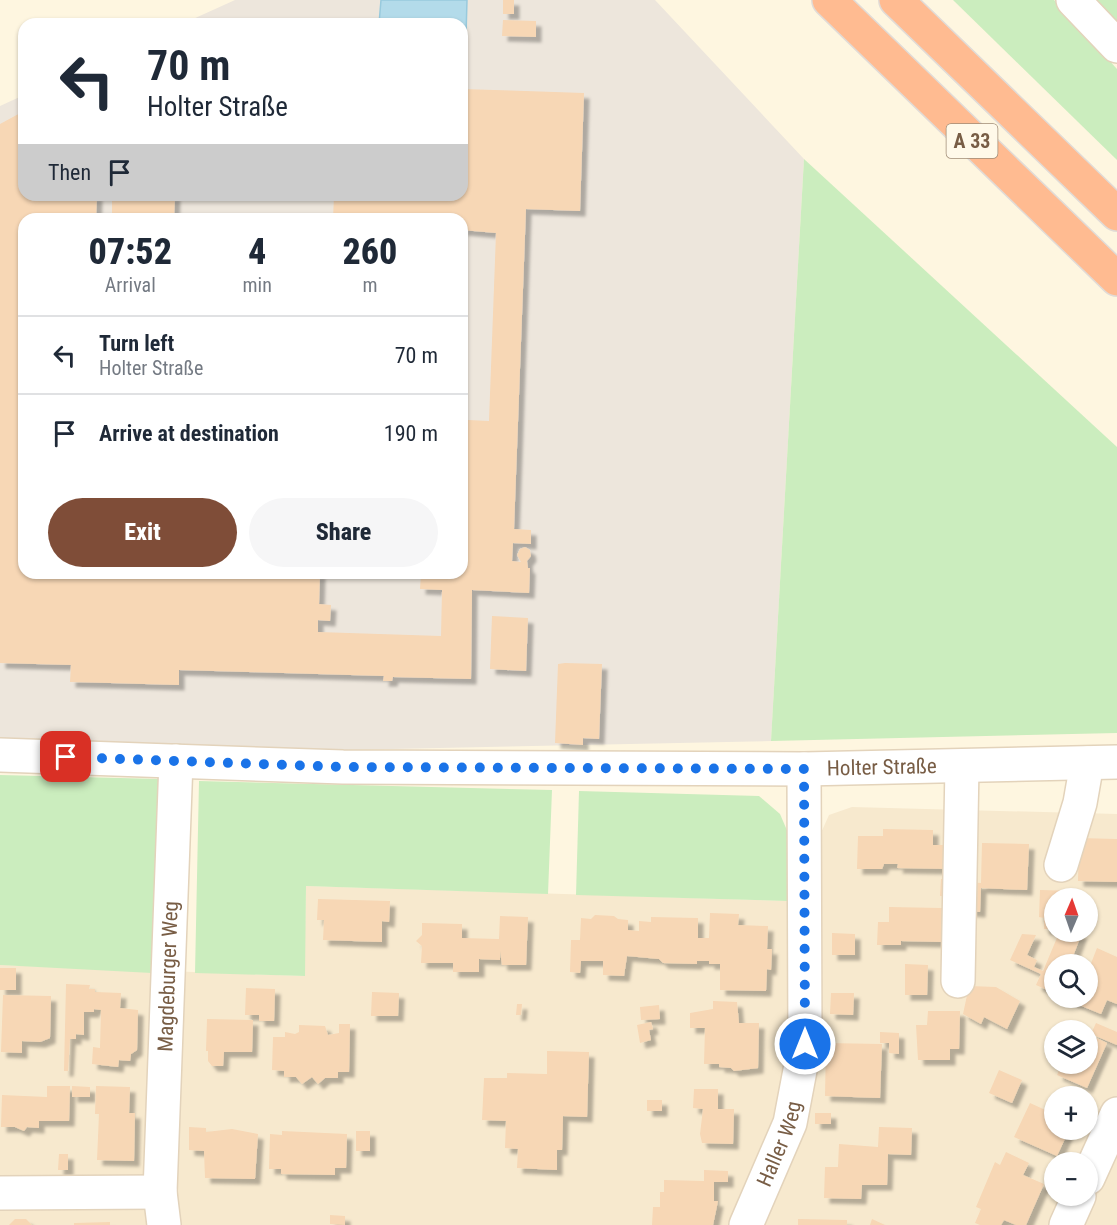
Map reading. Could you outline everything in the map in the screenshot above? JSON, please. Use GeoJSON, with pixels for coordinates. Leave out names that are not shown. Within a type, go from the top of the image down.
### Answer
{"type":"FeatureCollection","features":[{"type":"Feature","properties":{"kind":"highway","name":"A 33"},"geometry":{"type":"LineString","coordinates":[[829,0],[1117,279]]}},
{"type":"Feature","properties":{"kind":"highway","name":"A 33"},"geometry":{"type":"LineString","coordinates":[[896,0],[1117,214]]}},
{"type":"Feature","properties":{"kind":"street"},"geometry":{"type":"LineString","coordinates":[[1073,0],[1117,46]]}},
{"type":"Feature","properties":{"kind":"street","name":"Holter Straße"},"geometry":{"type":"LineString","coordinates":[[0,755],[353,767],[804,769],[1102,763]]}},
{"type":"Feature","properties":{"kind":"street","name":"Magdeburger Weg"},"geometry":{"type":"LineString","coordinates":[[164,1225],[160,1192],[176,761]]}},
{"type":"Feature","properties":{"kind":"street"},"geometry":{"type":"LineString","coordinates":[[1061,865],[1080,803],[1102,763]]}},
{"type":"Feature","properties":{"kind":"street"},"geometry":{"type":"LineString","coordinates":[[958,981],[962,766]]}},
{"type":"Feature","properties":{"kind":"street","name":"Haller Weg"},"geometry":{"type":"LineString","coordinates":[[746,1225],[790,1123],[805,1044],[804,769]]}},
{"type":"Feature","properties":{"kind":"street"},"geometry":{"type":"LineString","coordinates":[[1098,1156],[1117,1114]]}},
{"type":"Feature","properties":{"kind":"street"},"geometry":{"type":"LineString","coordinates":[[0,1193],[160,1192]]}},
{"type":"Feature","properties":{"kind":"street"},"geometry":{"type":"LineString","coordinates":[[1066,1225],[1075,1206]]}},
{"type":"Feature","properties":{"kind":"shaded area"},"geometry":{"type":"Polygon","coordinates":[[[235,0],[655,0],[804,159],[771,741],[344,750],[0,742],[0,106],[18,98],[18,201],[468,201],[468,18],[195,18],[235,0]]]}},
{"type":"Feature","properties":{"kind":"shaded area"},"geometry":{"type":"Polygon","coordinates":[[[852,807],[1117,814],[1117,1225],[0,1225],[0,965],[304,976],[306,886],[787,901],[789,835],[820,835],[829,815],[852,807]]]}},
{"type":"Feature","properties":{"kind":"green space"},"geometry":{"type":"Polygon","coordinates":[[[953,0],[1054,0],[1117,69],[1117,160],[953,0]]]}},
{"type":"Feature","properties":{"kind":"green space"},"geometry":{"type":"Polygon","coordinates":[[[1085,0],[1117,0],[1117,32],[1085,0]]]}},
{"type":"Feature","properties":{"kind":"green space"},"geometry":{"type":"Polygon","coordinates":[[[804,159],[1117,447],[1117,733],[771,741],[804,159]]]}},
{"type":"Feature","properties":{"kind":"green space"},"geometry":{"type":"Polygon","coordinates":[[[0,775],[160,779],[152,973],[0,965],[0,775]]]}},
{"type":"Feature","properties":{"kind":"green space"},"geometry":{"type":"Polygon","coordinates":[[[199,781],[552,790],[548,894],[306,886],[305,976],[195,973],[199,781]]]}},
{"type":"Feature","properties":{"kind":"green space"},"geometry":{"type":"Polygon","coordinates":[[[579,791],[759,796],[780,814],[789,835],[787,901],[576,895],[579,791]]]}},
{"type":"Feature","properties":{"kind":"water"},"geometry":{"type":"Polygon","coordinates":[[[381,0],[467,0],[466,18],[380,18],[381,0]]]}},
{"type":"Feature","properties":{"kind":"building"},"geometry":{"type":"Polygon","coordinates":[[[503,0],[514,0],[514,14],[503,14],[503,0]]]}},
{"type":"Feature","properties":{"kind":"building"},"geometry":{"type":"Polygon","coordinates":[[[503,20],[536,21],[536,37],[502,36],[503,20]]]}},
{"type":"Feature","properties":{"kind":"building"},"geometry":{"type":"Polygon","coordinates":[[[468,89],[584,93],[580,211],[526,209],[514,529],[531,530],[531,544],[513,543],[512,561],[521,562],[517,555],[520,549],[525,547],[530,550],[531,556],[527,561],[528,568],[530,568],[529,593],[472,590],[471,679],[393,677],[392,681],[383,681],[384,676],[179,670],[179,685],[70,682],[71,665],[0,663],[0,124],[18,114],[18,201],[97,201],[96,213],[18,213],[18,579],[320,579],[319,604],[331,605],[330,621],[318,620],[318,632],[441,636],[442,590],[420,589],[421,579],[468,579],[468,420],[489,421],[496,233],[468,231],[468,213],[333,213],[334,201],[468,201],[468,89]]]}},
{"type":"Feature","properties":{"kind":"building"},"geometry":{"type":"Polygon","coordinates":[[[112,201],[175,201],[174,213],[112,213],[112,201]]]}},
{"type":"Feature","properties":{"kind":"building"},"geometry":{"type":"Polygon","coordinates":[[[492,616],[528,618],[526,671],[490,669],[492,616]]]}},
{"type":"Feature","properties":{"kind":"building"},"geometry":{"type":"Polygon","coordinates":[[[558,664],[602,664],[599,739],[583,738],[583,745],[555,743],[558,664]]]}},
{"type":"Feature","properties":{"kind":"building"},"geometry":{"type":"Polygon","coordinates":[[[883,829],[933,830],[933,845],[949,845],[949,869],[897,868],[898,864],[884,864],[882,869],[857,869],[858,836],[883,836],[883,829]]]}},
{"type":"Feature","properties":{"kind":"building"},"geometry":{"type":"Polygon","coordinates":[[[1079,838],[1117,839],[1117,882],[1078,881],[1079,838]]]}},
{"type":"Feature","properties":{"kind":"building"},"geometry":{"type":"Polygon","coordinates":[[[982,843],[1029,844],[1027,890],[981,888],[980,912],[968,911],[969,882],[981,883],[982,843]]]}},
{"type":"Feature","properties":{"kind":"building"},"geometry":{"type":"Polygon","coordinates":[[[941,879],[954,880],[954,896],[940,896],[941,879]]]}},
{"type":"Feature","properties":{"kind":"building"},"geometry":{"type":"Polygon","coordinates":[[[1040,890],[1044,890],[1044,918],[1039,917],[1040,890]]]}},
{"type":"Feature","properties":{"kind":"building"},"geometry":{"type":"Polygon","coordinates":[[[318,899],[390,901],[389,922],[382,921],[382,942],[323,940],[324,920],[317,920],[318,899]]]}},
{"type":"Feature","properties":{"kind":"building"},"geometry":{"type":"Polygon","coordinates":[[[889,907],[942,908],[941,942],[901,941],[901,945],[877,945],[878,922],[889,922],[889,907]]]}},
{"type":"Feature","properties":{"kind":"building"},"geometry":{"type":"Polygon","coordinates":[[[710,913],[739,914],[738,925],[768,926],[767,949],[772,949],[771,970],[767,969],[766,991],[720,990],[720,964],[709,964],[709,961],[697,961],[697,964],[663,963],[659,959],[627,956],[624,976],[603,975],[603,961],[581,961],[580,973],[570,972],[571,940],[580,940],[581,918],[591,919],[595,915],[614,916],[628,920],[628,930],[639,931],[639,921],[651,922],[651,917],[698,918],[698,938],[709,938],[710,913]]]}},
{"type":"Feature","properties":{"kind":"building"},"geometry":{"type":"Polygon","coordinates":[[[500,916],[528,917],[526,965],[502,965],[500,951],[500,960],[479,959],[479,972],[453,972],[453,963],[421,963],[422,946],[416,941],[422,935],[422,923],[462,924],[462,938],[499,939],[500,916]]]}},
{"type":"Feature","properties":{"kind":"building"},"geometry":{"type":"Polygon","coordinates":[[[832,933],[855,934],[855,955],[832,955],[832,933]]]}},
{"type":"Feature","properties":{"kind":"building"},"geometry":{"type":"Polygon","coordinates":[[[1022,934],[1036,935],[1027,955],[1037,960],[1034,967],[1043,971],[1044,969],[1044,989],[1036,985],[1041,974],[1010,960],[1022,934]]]}},
{"type":"Feature","properties":{"kind":"building"},"geometry":{"type":"Polygon","coordinates":[[[1055,942],[1079,942],[1074,954],[1050,954],[1055,942]]]}},
{"type":"Feature","properties":{"kind":"building"},"geometry":{"type":"Polygon","coordinates":[[[1097,948],[1117,957],[1117,1004],[1107,1000],[1101,1014],[1086,1008],[1098,1008],[1098,954],[1095,954],[1097,948]]]}},
{"type":"Feature","properties":{"kind":"building"},"geometry":{"type":"Polygon","coordinates":[[[905,964],[928,965],[927,995],[905,995],[905,964]]]}},
{"type":"Feature","properties":{"kind":"building"},"geometry":{"type":"Polygon","coordinates":[[[0,968],[16,968],[16,990],[0,990],[0,968]]]}},
{"type":"Feature","properties":{"kind":"building"},"geometry":{"type":"Polygon","coordinates":[[[66,984],[90,985],[89,989],[95,989],[95,992],[121,993],[120,1008],[138,1010],[137,1050],[131,1054],[130,1061],[119,1060],[118,1067],[92,1064],[93,1047],[100,1048],[101,1010],[94,1009],[94,1012],[84,1012],[84,1035],[76,1034],[76,1039],[70,1039],[68,1071],[64,1071],[66,984]]]}},
{"type":"Feature","properties":{"kind":"building"},"geometry":{"type":"Polygon","coordinates":[[[969,986],[996,987],[1020,1001],[1007,1029],[984,1017],[981,1024],[963,1014],[969,986]]]}},
{"type":"Feature","properties":{"kind":"building"},"geometry":{"type":"Polygon","coordinates":[[[246,988],[275,989],[274,1021],[259,1021],[259,1015],[245,1015],[246,988]]]}},
{"type":"Feature","properties":{"kind":"building"},"geometry":{"type":"Polygon","coordinates":[[[372,992],[399,993],[398,1016],[371,1016],[372,992]]]}},
{"type":"Feature","properties":{"kind":"building"},"geometry":{"type":"Polygon","coordinates":[[[831,993],[854,993],[853,1015],[830,1014],[831,993]]]}},
{"type":"Feature","properties":{"kind":"building"},"geometry":{"type":"Polygon","coordinates":[[[3,995],[51,996],[50,1038],[40,1042],[22,1041],[22,1053],[1,1052],[3,995]]]}},
{"type":"Feature","properties":{"kind":"building"},"geometry":{"type":"Polygon","coordinates":[[[713,1001],[737,1002],[739,1023],[759,1023],[758,1068],[734,1071],[731,1068],[719,1067],[719,1064],[704,1064],[705,1028],[690,1028],[690,1013],[713,1009],[713,1001]]]}},
{"type":"Feature","properties":{"kind":"building"},"geometry":{"type":"Polygon","coordinates":[[[517,1004],[522,1004],[521,1015],[516,1015],[517,1004]]]}},
{"type":"Feature","properties":{"kind":"building"},"geometry":{"type":"Polygon","coordinates":[[[659,1005],[660,1019],[641,1020],[640,1007],[659,1005]]]}},
{"type":"Feature","properties":{"kind":"building"},"geometry":{"type":"Polygon","coordinates":[[[928,1011],[960,1011],[959,1049],[950,1049],[950,1060],[918,1060],[916,1025],[927,1025],[928,1011]]]}},
{"type":"Feature","properties":{"kind":"building"},"geometry":{"type":"Polygon","coordinates":[[[207,1019],[253,1020],[252,1052],[224,1052],[223,1066],[212,1066],[208,1061],[208,1051],[206,1051],[207,1019]]]}},
{"type":"Feature","properties":{"kind":"building"},"geometry":{"type":"Polygon","coordinates":[[[651,1022],[653,1029],[649,1030],[651,1040],[640,1043],[637,1025],[651,1022]]]}},
{"type":"Feature","properties":{"kind":"building"},"geometry":{"type":"Polygon","coordinates":[[[339,1024],[350,1024],[349,1072],[338,1072],[338,1078],[325,1078],[318,1084],[312,1077],[302,1084],[296,1077],[284,1077],[284,1071],[272,1070],[273,1037],[285,1037],[285,1032],[295,1034],[299,1032],[299,1025],[325,1026],[328,1035],[339,1033],[339,1024]]]}},
{"type":"Feature","properties":{"kind":"building"},"geometry":{"type":"Polygon","coordinates":[[[1098,1024],[1117,1032],[1117,1045],[1098,1037],[1098,1024]]]}},
{"type":"Feature","properties":{"kind":"building"},"geometry":{"type":"Polygon","coordinates":[[[880,1032],[899,1033],[899,1054],[889,1053],[889,1043],[880,1043],[880,1032]]]}},
{"type":"Feature","properties":{"kind":"building"},"geometry":{"type":"Polygon","coordinates":[[[1098,1039],[1107,1043],[1098,1063],[1098,1039]]]}},
{"type":"Feature","properties":{"kind":"building"},"geometry":{"type":"Polygon","coordinates":[[[826,1043],[882,1044],[880,1098],[825,1096],[826,1043]]]}},
{"type":"Feature","properties":{"kind":"building"},"geometry":{"type":"Polygon","coordinates":[[[547,1051],[589,1052],[587,1117],[563,1116],[562,1150],[557,1150],[557,1170],[517,1168],[518,1149],[505,1148],[506,1121],[482,1120],[484,1078],[507,1078],[507,1073],[547,1074],[547,1051]]]}},
{"type":"Feature","properties":{"kind":"building"},"geometry":{"type":"Polygon","coordinates":[[[999,1070],[1022,1080],[1012,1103],[989,1093],[999,1070]]]}},
{"type":"Feature","properties":{"kind":"building"},"geometry":{"type":"Polygon","coordinates":[[[1093,1074],[1088,1086],[1082,1086],[1057,1075],[1093,1074]]]}},
{"type":"Feature","properties":{"kind":"building"},"geometry":{"type":"Polygon","coordinates":[[[47,1086],[70,1086],[69,1121],[39,1121],[39,1128],[27,1127],[24,1131],[15,1127],[1,1127],[2,1095],[47,1097],[47,1086]]]}},
{"type":"Feature","properties":{"kind":"building"},"geometry":{"type":"Polygon","coordinates":[[[72,1086],[90,1087],[90,1097],[72,1097],[72,1086]]]}},
{"type":"Feature","properties":{"kind":"building"},"geometry":{"type":"Polygon","coordinates":[[[96,1086],[130,1087],[129,1113],[135,1113],[134,1161],[97,1160],[99,1114],[95,1114],[96,1086]]]}},
{"type":"Feature","properties":{"kind":"building"},"geometry":{"type":"Polygon","coordinates":[[[694,1089],[718,1089],[718,1109],[734,1109],[733,1144],[702,1143],[700,1134],[703,1109],[693,1108],[694,1089]]]}},
{"type":"Feature","properties":{"kind":"building"},"geometry":{"type":"Polygon","coordinates":[[[647,1100],[662,1100],[662,1111],[647,1111],[647,1100]]]}},
{"type":"Feature","properties":{"kind":"building"},"geometry":{"type":"Polygon","coordinates":[[[1030,1103],[1044,1109],[1044,1140],[1064,1140],[1059,1152],[1048,1152],[1014,1137],[1030,1103]]]}},
{"type":"Feature","properties":{"kind":"building"},"geometry":{"type":"Polygon","coordinates":[[[815,1113],[831,1113],[831,1124],[815,1124],[815,1113]]]}},
{"type":"Feature","properties":{"kind":"building"},"geometry":{"type":"Polygon","coordinates":[[[189,1127],[206,1128],[206,1132],[232,1129],[258,1134],[255,1179],[205,1178],[204,1151],[189,1150],[189,1127]]]}},
{"type":"Feature","properties":{"kind":"building"},"geometry":{"type":"Polygon","coordinates":[[[879,1127],[912,1128],[911,1155],[888,1154],[887,1185],[862,1185],[861,1199],[824,1198],[825,1167],[838,1167],[839,1144],[878,1147],[879,1127]]]}},
{"type":"Feature","properties":{"kind":"building"},"geometry":{"type":"Polygon","coordinates":[[[282,1131],[347,1134],[346,1168],[335,1168],[335,1175],[281,1174],[281,1169],[269,1169],[270,1134],[282,1135],[282,1131]]]}},
{"type":"Feature","properties":{"kind":"building"},"geometry":{"type":"Polygon","coordinates":[[[356,1131],[370,1131],[370,1151],[356,1151],[356,1131]]]}},
{"type":"Feature","properties":{"kind":"building"},"geometry":{"type":"Polygon","coordinates":[[[1006,1152],[1029,1163],[1023,1175],[1044,1184],[1026,1225],[1016,1225],[1004,1220],[1001,1225],[975,1223],[981,1209],[976,1207],[995,1162],[1000,1165],[1006,1152]]]}},
{"type":"Feature","properties":{"kind":"building"},"geometry":{"type":"Polygon","coordinates":[[[59,1154],[68,1154],[68,1170],[58,1170],[59,1154]]]}},
{"type":"Feature","properties":{"kind":"building"},"geometry":{"type":"Polygon","coordinates":[[[704,1170],[728,1171],[728,1182],[714,1182],[714,1201],[718,1201],[713,1225],[652,1225],[653,1207],[660,1207],[660,1192],[664,1192],[664,1180],[704,1181],[704,1170]]]}},
{"type":"Feature","properties":{"kind":"building"},"geometry":{"type":"Polygon","coordinates":[[[330,1215],[345,1216],[345,1225],[330,1224],[330,1215]]]}},
{"type":"Feature","properties":{"kind":"building"},"geometry":{"type":"Polygon","coordinates":[[[15,1219],[26,1219],[32,1225],[9,1225],[15,1219]]]}},
{"type":"Feature","properties":{"kind":"building"},"geometry":{"type":"Polygon","coordinates":[[[798,1219],[847,1220],[847,1225],[798,1225],[798,1219]]]}},
{"type":"Feature","properties":{"kind":"building"},"geometry":{"type":"Polygon","coordinates":[[[872,1219],[885,1225],[870,1225],[872,1219]]]}},
{"type":"Feature","properties":{"kind":"building"},"geometry":{"type":"Polygon","coordinates":[[[110,1222],[110,1225],[74,1225],[74,1223],[110,1222]]]}},
{"type":"Feature","properties":{"kind":"route"},"geometry":{"type":"LineString","coordinates":[[66,757],[343,767],[804,769],[805,1044]]}}]}
